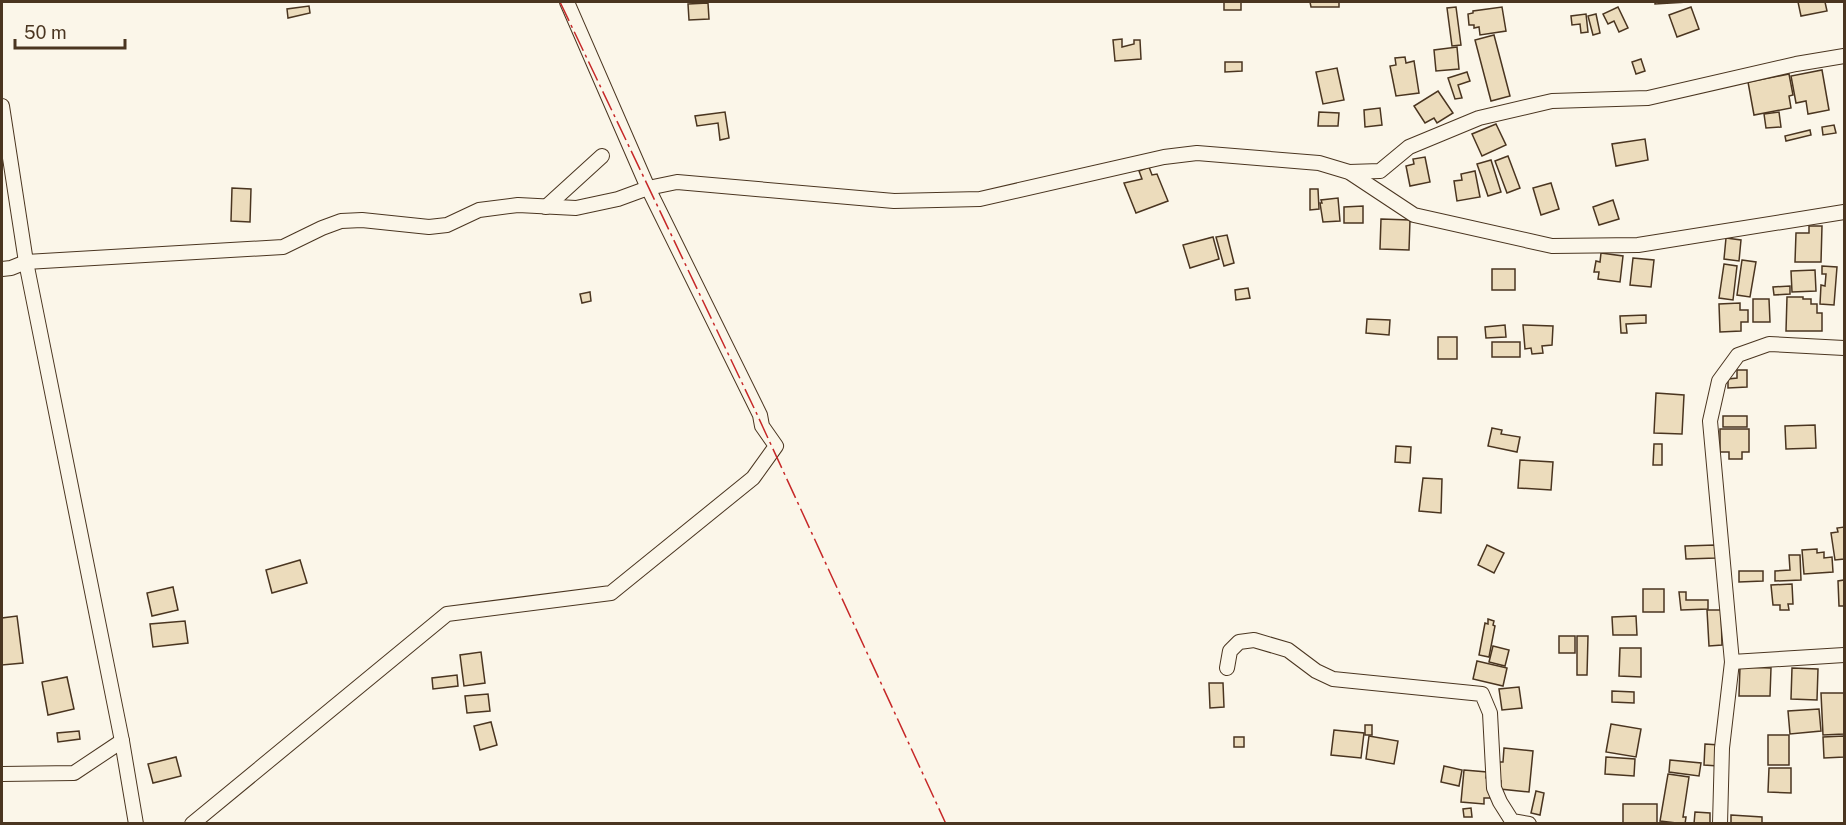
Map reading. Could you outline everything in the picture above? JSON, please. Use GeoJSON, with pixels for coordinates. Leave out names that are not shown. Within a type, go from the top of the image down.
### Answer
{"type":"FeatureCollection","features":[{"type":"Feature","properties":{"kind":"street"},"geometry":{"type":"LineString","coordinates":[[192,824],[447,615],[611,593],[753,478],[776,446],[762,426],[760,415],[648,188],[567,2]]}},
{"type":"Feature","properties":{"kind":"street"},"geometry":{"type":"LineString","coordinates":[[1349,172],[1380,171],[1409,147],[1479,118],[1552,101],[1648,98],[1796,64],[1845,56]]}},
{"type":"Feature","properties":{"kind":"street"},"geometry":{"type":"LineString","coordinates":[[2,106],[26,262],[122,741],[136,824]]}},
{"type":"Feature","properties":{"kind":"street"},"geometry":{"type":"LineString","coordinates":[[2,269],[26,262],[283,247],[341,221],[362,220],[429,227],[447,225],[479,210],[518,205],[576,208],[677,182],[894,201],[980,199],[1164,157],[1197,153],[1319,163],[1349,172],[1414,215],[1552,246],[1638,245],[1845,212]]}},
{"type":"Feature","properties":{"kind":"street"},"geometry":{"type":"LineString","coordinates":[[546,207],[602,156]]}},
{"type":"Feature","properties":{"kind":"street"},"geometry":{"type":"LineString","coordinates":[[1720,824],[1722,748],[1732,662],[1710,421],[1719,381],[1738,355],[1768,344],[1845,348]]}},
{"type":"Feature","properties":{"kind":"street"},"geometry":{"type":"LineString","coordinates":[[1227,668],[1230,651],[1239,642],[1254,640],[1288,650],[1316,671],[1333,679],[1482,694],[1490,713],[1494,788],[1512,821],[1529,824]]}},
{"type":"Feature","properties":{"kind":"street"},"geometry":{"type":"LineString","coordinates":[[1732,662],[1845,655]]}},
{"type":"Feature","properties":{"kind":"street"},"geometry":{"type":"LineString","coordinates":[[2,774],[74,773],[122,741]]}},
{"type":"Feature","properties":{"kind":"building"},"geometry":{"type":"Polygon","coordinates":[[[1224,2],[1241,2],[1241,10],[1224,10],[1224,2]]]}},
{"type":"Feature","properties":{"kind":"building"},"geometry":{"type":"Polygon","coordinates":[[[1310,2],[1339,2],[1339,7],[1311,7],[1310,2]]]}},
{"type":"Feature","properties":{"kind":"building"},"geometry":{"type":"Polygon","coordinates":[[[1655,2],[1688,2],[1655,4],[1655,2]]]}},
{"type":"Feature","properties":{"kind":"building"},"geometry":{"type":"Polygon","coordinates":[[[1798,2],[1825,2],[1827,11],[1801,16],[1798,2]]]}},
{"type":"Feature","properties":{"kind":"building"},"geometry":{"type":"Polygon","coordinates":[[[708,3],[709,19],[689,20],[688,4],[708,3]]]}},
{"type":"Feature","properties":{"kind":"building"},"geometry":{"type":"Polygon","coordinates":[[[309,6],[310,13],[288,18],[287,9],[309,6]]]}},
{"type":"Feature","properties":{"kind":"building"},"geometry":{"type":"Polygon","coordinates":[[[1456,7],[1461,45],[1452,46],[1447,8],[1456,7]]]}},
{"type":"Feature","properties":{"kind":"building"},"geometry":{"type":"Polygon","coordinates":[[[1502,7],[1506,31],[1480,35],[1479,27],[1474,28],[1474,25],[1469,25],[1468,14],[1473,11],[1502,7]]]}},
{"type":"Feature","properties":{"kind":"building"},"geometry":{"type":"Polygon","coordinates":[[[1618,7],[1628,28],[1619,32],[1614,21],[1608,24],[1603,14],[1618,7]]]}},
{"type":"Feature","properties":{"kind":"building"},"geometry":{"type":"Polygon","coordinates":[[[1691,7],[1699,29],[1677,37],[1669,15],[1691,7]]]}},
{"type":"Feature","properties":{"kind":"building"},"geometry":{"type":"Polygon","coordinates":[[[1586,14],[1588,32],[1581,33],[1580,24],[1572,25],[1571,16],[1586,14]]]}},
{"type":"Feature","properties":{"kind":"building"},"geometry":{"type":"Polygon","coordinates":[[[1596,14],[1600,33],[1593,35],[1588,16],[1596,14]]]}},
{"type":"Feature","properties":{"kind":"building"},"geometry":{"type":"Polygon","coordinates":[[[1494,35],[1510,96],[1491,101],[1475,40],[1494,35]]]}},
{"type":"Feature","properties":{"kind":"building"},"geometry":{"type":"Polygon","coordinates":[[[1122,39],[1122,47],[1134,44],[1134,40],[1140,40],[1141,59],[1115,61],[1113,40],[1122,39]]]}},
{"type":"Feature","properties":{"kind":"building"},"geometry":{"type":"Polygon","coordinates":[[[1457,47],[1459,69],[1436,71],[1434,50],[1457,47]]]}},
{"type":"Feature","properties":{"kind":"building"},"geometry":{"type":"Polygon","coordinates":[[[1405,57],[1406,63],[1414,61],[1419,93],[1396,96],[1390,66],[1396,65],[1395,58],[1405,57]]]}},
{"type":"Feature","properties":{"kind":"building"},"geometry":{"type":"Polygon","coordinates":[[[1641,59],[1645,71],[1636,74],[1632,62],[1641,59]]]}},
{"type":"Feature","properties":{"kind":"building"},"geometry":{"type":"Polygon","coordinates":[[[1225,62],[1242,62],[1242,71],[1225,72],[1225,62]]]}},
{"type":"Feature","properties":{"kind":"building"},"geometry":{"type":"Polygon","coordinates":[[[1337,68],[1344,100],[1323,104],[1316,72],[1337,68]]]}},
{"type":"Feature","properties":{"kind":"building"},"geometry":{"type":"Polygon","coordinates":[[[1822,70],[1829,110],[1808,114],[1806,101],[1796,103],[1791,76],[1822,70]]]}},
{"type":"Feature","properties":{"kind":"building"},"geometry":{"type":"Polygon","coordinates":[[[1467,72],[1470,81],[1458,85],[1462,98],[1455,99],[1448,78],[1467,72]]]}},
{"type":"Feature","properties":{"kind":"building"},"geometry":{"type":"Polygon","coordinates":[[[1789,74],[1793,95],[1789,96],[1791,108],[1754,115],[1748,82],[1789,74]]]}},
{"type":"Feature","properties":{"kind":"building"},"geometry":{"type":"Polygon","coordinates":[[[1438,91],[1453,113],[1437,123],[1434,118],[1425,123],[1414,106],[1438,91]]]}},
{"type":"Feature","properties":{"kind":"building"},"geometry":{"type":"Polygon","coordinates":[[[1380,108],[1382,125],[1365,127],[1364,110],[1380,108]]]}},
{"type":"Feature","properties":{"kind":"building"},"geometry":{"type":"Polygon","coordinates":[[[725,112],[729,138],[720,140],[718,123],[697,126],[695,116],[725,112]]]}},
{"type":"Feature","properties":{"kind":"building"},"geometry":{"type":"Polygon","coordinates":[[[1319,112],[1339,113],[1338,126],[1318,126],[1319,112]]]}},
{"type":"Feature","properties":{"kind":"building"},"geometry":{"type":"Polygon","coordinates":[[[1779,112],[1781,127],[1766,128],[1764,114],[1779,112]]]}},
{"type":"Feature","properties":{"kind":"building"},"geometry":{"type":"Polygon","coordinates":[[[1496,124],[1506,145],[1482,156],[1472,134],[1496,124]]]}},
{"type":"Feature","properties":{"kind":"building"},"geometry":{"type":"Polygon","coordinates":[[[1834,125],[1836,133],[1823,135],[1822,127],[1834,125]]]}},
{"type":"Feature","properties":{"kind":"building"},"geometry":{"type":"Polygon","coordinates":[[[1810,130],[1811,135],[1786,141],[1785,136],[1810,130]]]}},
{"type":"Feature","properties":{"kind":"building"},"geometry":{"type":"Polygon","coordinates":[[[1645,139],[1648,160],[1616,166],[1612,144],[1645,139]]]}},
{"type":"Feature","properties":{"kind":"building"},"geometry":{"type":"Polygon","coordinates":[[[1508,156],[1520,188],[1507,193],[1495,161],[1508,156]]]}},
{"type":"Feature","properties":{"kind":"building"},"geometry":{"type":"Polygon","coordinates":[[[1425,157],[1430,182],[1410,186],[1406,166],[1414,164],[1413,159],[1425,157]]]}},
{"type":"Feature","properties":{"kind":"building"},"geometry":{"type":"Polygon","coordinates":[[[1491,160],[1501,192],[1488,196],[1477,164],[1491,160]]]}},
{"type":"Feature","properties":{"kind":"building"},"geometry":{"type":"Polygon","coordinates":[[[1149,167],[1152,175],[1157,174],[1168,201],[1136,213],[1124,183],[1142,179],[1139,171],[1149,167]]]}},
{"type":"Feature","properties":{"kind":"building"},"geometry":{"type":"Polygon","coordinates":[[[1475,171],[1480,197],[1457,201],[1454,181],[1462,180],[1461,174],[1475,171]]]}},
{"type":"Feature","properties":{"kind":"building"},"geometry":{"type":"Polygon","coordinates":[[[1551,183],[1559,209],[1541,215],[1533,188],[1551,183]]]}},
{"type":"Feature","properties":{"kind":"building"},"geometry":{"type":"Polygon","coordinates":[[[232,188],[251,189],[250,222],[231,221],[232,188]]]}},
{"type":"Feature","properties":{"kind":"building"},"geometry":{"type":"Polygon","coordinates":[[[1310,189],[1318,189],[1319,209],[1310,210],[1310,189]]]}},
{"type":"Feature","properties":{"kind":"building"},"geometry":{"type":"Polygon","coordinates":[[[1338,198],[1340,221],[1323,222],[1321,200],[1338,198]]]}},
{"type":"Feature","properties":{"kind":"building"},"geometry":{"type":"Polygon","coordinates":[[[1613,200],[1619,219],[1599,225],[1593,207],[1613,200]]]}},
{"type":"Feature","properties":{"kind":"building"},"geometry":{"type":"Polygon","coordinates":[[[1363,206],[1363,223],[1344,223],[1344,207],[1363,206]]]}},
{"type":"Feature","properties":{"kind":"building"},"geometry":{"type":"Polygon","coordinates":[[[1381,219],[1410,220],[1409,250],[1380,249],[1381,219]]]}},
{"type":"Feature","properties":{"kind":"building"},"geometry":{"type":"Polygon","coordinates":[[[1809,226],[1822,226],[1821,262],[1795,262],[1796,233],[1809,233],[1809,226]]]}},
{"type":"Feature","properties":{"kind":"building"},"geometry":{"type":"Polygon","coordinates":[[[1227,235],[1234,263],[1224,266],[1216,237],[1227,235]]]}},
{"type":"Feature","properties":{"kind":"building"},"geometry":{"type":"Polygon","coordinates":[[[1213,237],[1219,259],[1190,268],[1183,245],[1213,237]]]}},
{"type":"Feature","properties":{"kind":"building"},"geometry":{"type":"Polygon","coordinates":[[[1726,238],[1741,240],[1739,261],[1724,259],[1726,238]]]}},
{"type":"Feature","properties":{"kind":"building"},"geometry":{"type":"Polygon","coordinates":[[[1601,253],[1623,256],[1620,282],[1598,279],[1599,272],[1594,272],[1596,261],[1600,262],[1601,253]]]}},
{"type":"Feature","properties":{"kind":"building"},"geometry":{"type":"Polygon","coordinates":[[[1633,258],[1654,260],[1651,287],[1630,285],[1633,258]]]}},
{"type":"Feature","properties":{"kind":"building"},"geometry":{"type":"Polygon","coordinates":[[[1742,260],[1756,262],[1750,297],[1737,295],[1742,260]]]}},
{"type":"Feature","properties":{"kind":"building"},"geometry":{"type":"Polygon","coordinates":[[[1724,264],[1737,266],[1733,300],[1719,298],[1724,264]]]}},
{"type":"Feature","properties":{"kind":"building"},"geometry":{"type":"Polygon","coordinates":[[[1822,266],[1837,267],[1834,305],[1820,304],[1821,285],[1825,286],[1826,274],[1822,274],[1822,266]]]}},
{"type":"Feature","properties":{"kind":"building"},"geometry":{"type":"Polygon","coordinates":[[[1492,269],[1515,269],[1515,290],[1492,290],[1492,269]]]}},
{"type":"Feature","properties":{"kind":"building"},"geometry":{"type":"Polygon","coordinates":[[[1815,270],[1816,291],[1792,292],[1791,271],[1815,270]]]}},
{"type":"Feature","properties":{"kind":"building"},"geometry":{"type":"Polygon","coordinates":[[[1790,286],[1790,294],[1774,295],[1773,287],[1790,286]]]}},
{"type":"Feature","properties":{"kind":"building"},"geometry":{"type":"Polygon","coordinates":[[[1248,288],[1250,298],[1236,300],[1235,290],[1248,288]]]}},
{"type":"Feature","properties":{"kind":"building"},"geometry":{"type":"Polygon","coordinates":[[[590,292],[591,301],[582,303],[580,294],[590,292]]]}},
{"type":"Feature","properties":{"kind":"building"},"geometry":{"type":"Polygon","coordinates":[[[1787,297],[1803,297],[1803,299],[1811,299],[1811,304],[1817,304],[1817,313],[1822,313],[1822,331],[1786,331],[1787,297]]]}},
{"type":"Feature","properties":{"kind":"building"},"geometry":{"type":"Polygon","coordinates":[[[1753,299],[1769,299],[1770,322],[1753,322],[1753,299]]]}},
{"type":"Feature","properties":{"kind":"building"},"geometry":{"type":"Polygon","coordinates":[[[1740,303],[1740,310],[1748,310],[1748,322],[1741,322],[1741,331],[1720,332],[1719,304],[1740,303]]]}},
{"type":"Feature","properties":{"kind":"building"},"geometry":{"type":"Polygon","coordinates":[[[1646,315],[1646,323],[1626,324],[1627,333],[1621,333],[1620,316],[1646,315]]]}},
{"type":"Feature","properties":{"kind":"building"},"geometry":{"type":"Polygon","coordinates":[[[1367,319],[1390,320],[1389,335],[1366,333],[1367,319]]]}},
{"type":"Feature","properties":{"kind":"building"},"geometry":{"type":"Polygon","coordinates":[[[1505,325],[1506,337],[1486,338],[1485,327],[1505,325]]]}},
{"type":"Feature","properties":{"kind":"building"},"geometry":{"type":"Polygon","coordinates":[[[1523,325],[1553,326],[1552,345],[1542,346],[1543,353],[1532,354],[1531,348],[1525,349],[1523,325]]]}},
{"type":"Feature","properties":{"kind":"building"},"geometry":{"type":"Polygon","coordinates":[[[1438,337],[1457,337],[1457,359],[1438,359],[1438,337]]]}},
{"type":"Feature","properties":{"kind":"building"},"geometry":{"type":"Polygon","coordinates":[[[1492,342],[1520,342],[1520,357],[1492,357],[1492,342]]]}},
{"type":"Feature","properties":{"kind":"building"},"geometry":{"type":"Polygon","coordinates":[[[1737,370],[1747,370],[1747,387],[1728,388],[1728,379],[1737,378],[1737,370]]]}},
{"type":"Feature","properties":{"kind":"building"},"geometry":{"type":"Polygon","coordinates":[[[1656,393],[1684,395],[1682,434],[1654,433],[1656,393]]]}},
{"type":"Feature","properties":{"kind":"building"},"geometry":{"type":"Polygon","coordinates":[[[1723,416],[1747,416],[1747,427],[1723,427],[1723,416]]]}},
{"type":"Feature","properties":{"kind":"building"},"geometry":{"type":"Polygon","coordinates":[[[1815,425],[1816,448],[1786,449],[1785,426],[1815,425]]]}},
{"type":"Feature","properties":{"kind":"building"},"geometry":{"type":"Polygon","coordinates":[[[1492,428],[1502,430],[1501,434],[1520,437],[1517,452],[1488,446],[1492,428]]]}},
{"type":"Feature","properties":{"kind":"building"},"geometry":{"type":"Polygon","coordinates":[[[1720,429],[1749,429],[1749,452],[1742,452],[1742,459],[1729,459],[1729,452],[1720,452],[1720,429]]]}},
{"type":"Feature","properties":{"kind":"building"},"geometry":{"type":"Polygon","coordinates":[[[1654,444],[1662,444],[1662,465],[1653,465],[1654,444]]]}},
{"type":"Feature","properties":{"kind":"building"},"geometry":{"type":"Polygon","coordinates":[[[1396,446],[1411,447],[1410,463],[1395,462],[1396,446]]]}},
{"type":"Feature","properties":{"kind":"building"},"geometry":{"type":"Polygon","coordinates":[[[1520,460],[1553,462],[1551,490],[1518,488],[1520,460]]]}},
{"type":"Feature","properties":{"kind":"building"},"geometry":{"type":"Polygon","coordinates":[[[1423,478],[1442,479],[1441,513],[1419,511],[1423,478]]]}},
{"type":"Feature","properties":{"kind":"building"},"geometry":{"type":"Polygon","coordinates":[[[1844,527],[1844,559],[1835,560],[1831,533],[1838,532],[1837,528],[1844,527]]]}},
{"type":"Feature","properties":{"kind":"building"},"geometry":{"type":"Polygon","coordinates":[[[1487,545],[1504,553],[1494,573],[1478,565],[1487,545]]]}},
{"type":"Feature","properties":{"kind":"building"},"geometry":{"type":"Polygon","coordinates":[[[1715,545],[1716,558],[1686,559],[1685,546],[1715,545]]]}},
{"type":"Feature","properties":{"kind":"building"},"geometry":{"type":"Polygon","coordinates":[[[1817,549],[1817,553],[1824,552],[1824,558],[1832,557],[1833,572],[1804,574],[1802,550],[1817,549]]]}},
{"type":"Feature","properties":{"kind":"building"},"geometry":{"type":"Polygon","coordinates":[[[1789,555],[1800,555],[1801,580],[1775,581],[1775,571],[1790,570],[1789,555]]]}},
{"type":"Feature","properties":{"kind":"building"},"geometry":{"type":"Polygon","coordinates":[[[300,560],[307,583],[272,593],[266,570],[300,560]]]}},
{"type":"Feature","properties":{"kind":"building"},"geometry":{"type":"Polygon","coordinates":[[[1739,571],[1763,571],[1763,581],[1739,582],[1739,571]]]}},
{"type":"Feature","properties":{"kind":"building"},"geometry":{"type":"Polygon","coordinates":[[[1844,580],[1844,606],[1839,606],[1838,581],[1844,580]]]}},
{"type":"Feature","properties":{"kind":"building"},"geometry":{"type":"Polygon","coordinates":[[[1792,584],[1793,604],[1788,604],[1789,610],[1780,610],[1780,605],[1773,605],[1771,585],[1792,584]]]}},
{"type":"Feature","properties":{"kind":"building"},"geometry":{"type":"Polygon","coordinates":[[[173,587],[178,610],[152,616],[147,593],[173,587]]]}},
{"type":"Feature","properties":{"kind":"building"},"geometry":{"type":"Polygon","coordinates":[[[1643,589],[1664,589],[1664,612],[1643,612],[1643,589]]]}},
{"type":"Feature","properties":{"kind":"building"},"geometry":{"type":"Polygon","coordinates":[[[1679,592],[1686,592],[1686,600],[1708,600],[1708,609],[1681,610],[1679,592]]]}},
{"type":"Feature","properties":{"kind":"building"},"geometry":{"type":"Polygon","coordinates":[[[1707,610],[1721,610],[1722,645],[1709,646],[1707,610]]]}},
{"type":"Feature","properties":{"kind":"building"},"geometry":{"type":"Polygon","coordinates":[[[17,616],[23,663],[2,665],[2,618],[17,616]]]}},
{"type":"Feature","properties":{"kind":"building"},"geometry":{"type":"Polygon","coordinates":[[[1636,616],[1637,635],[1613,635],[1612,617],[1636,616]]]}},
{"type":"Feature","properties":{"kind":"building"},"geometry":{"type":"Polygon","coordinates":[[[1488,619],[1494,621],[1495,626],[1489,657],[1479,655],[1485,623],[1488,624],[1488,619]]]}},
{"type":"Feature","properties":{"kind":"building"},"geometry":{"type":"Polygon","coordinates":[[[185,621],[188,643],[153,647],[150,624],[185,621]]]}},
{"type":"Feature","properties":{"kind":"building"},"geometry":{"type":"Polygon","coordinates":[[[1559,636],[1575,636],[1575,653],[1559,653],[1559,636]]]}},
{"type":"Feature","properties":{"kind":"building"},"geometry":{"type":"Polygon","coordinates":[[[1577,636],[1588,636],[1587,675],[1577,675],[1577,636]]]}},
{"type":"Feature","properties":{"kind":"building"},"geometry":{"type":"Polygon","coordinates":[[[1493,646],[1509,650],[1505,666],[1489,662],[1493,646]]]}},
{"type":"Feature","properties":{"kind":"building"},"geometry":{"type":"Polygon","coordinates":[[[1620,648],[1641,648],[1641,677],[1619,676],[1620,648]]]}},
{"type":"Feature","properties":{"kind":"building"},"geometry":{"type":"Polygon","coordinates":[[[481,652],[485,683],[464,686],[460,655],[481,652]]]}},
{"type":"Feature","properties":{"kind":"building"},"geometry":{"type":"Polygon","coordinates":[[[1477,661],[1507,668],[1503,686],[1473,679],[1477,661]]]}},
{"type":"Feature","properties":{"kind":"building"},"geometry":{"type":"Polygon","coordinates":[[[1740,667],[1771,668],[1770,696],[1739,696],[1740,667]]]}},
{"type":"Feature","properties":{"kind":"building"},"geometry":{"type":"Polygon","coordinates":[[[1792,668],[1818,669],[1817,700],[1791,699],[1792,668]]]}},
{"type":"Feature","properties":{"kind":"building"},"geometry":{"type":"Polygon","coordinates":[[[457,675],[458,686],[433,689],[432,678],[457,675]]]}},
{"type":"Feature","properties":{"kind":"building"},"geometry":{"type":"Polygon","coordinates":[[[67,677],[74,709],[48,715],[42,682],[67,677]]]}},
{"type":"Feature","properties":{"kind":"building"},"geometry":{"type":"Polygon","coordinates":[[[1209,683],[1223,683],[1224,707],[1210,708],[1209,683]]]}},
{"type":"Feature","properties":{"kind":"building"},"geometry":{"type":"Polygon","coordinates":[[[1519,687],[1522,708],[1502,710],[1499,689],[1519,687]]]}},
{"type":"Feature","properties":{"kind":"building"},"geometry":{"type":"Polygon","coordinates":[[[1612,691],[1634,692],[1634,703],[1612,702],[1612,691]]]}},
{"type":"Feature","properties":{"kind":"building"},"geometry":{"type":"Polygon","coordinates":[[[1821,693],[1844,693],[1844,734],[1823,735],[1821,693]]]}},
{"type":"Feature","properties":{"kind":"building"},"geometry":{"type":"Polygon","coordinates":[[[488,694],[490,711],[467,713],[465,696],[488,694]]]}},
{"type":"Feature","properties":{"kind":"building"},"geometry":{"type":"Polygon","coordinates":[[[1819,709],[1821,731],[1790,734],[1788,711],[1819,709]]]}},
{"type":"Feature","properties":{"kind":"building"},"geometry":{"type":"Polygon","coordinates":[[[491,722],[497,745],[480,750],[474,726],[491,722]]]}},
{"type":"Feature","properties":{"kind":"building"},"geometry":{"type":"Polygon","coordinates":[[[1611,724],[1641,729],[1636,757],[1606,752],[1611,724]]]}},
{"type":"Feature","properties":{"kind":"building"},"geometry":{"type":"Polygon","coordinates":[[[1365,725],[1372,725],[1372,735],[1365,735],[1365,725]]]}},
{"type":"Feature","properties":{"kind":"building"},"geometry":{"type":"Polygon","coordinates":[[[1334,730],[1364,733],[1361,758],[1331,755],[1334,730]]]}},
{"type":"Feature","properties":{"kind":"building"},"geometry":{"type":"Polygon","coordinates":[[[79,731],[80,739],[58,742],[57,733],[79,731]]]}},
{"type":"Feature","properties":{"kind":"building"},"geometry":{"type":"Polygon","coordinates":[[[1768,735],[1789,735],[1789,765],[1768,765],[1768,735]]]}},
{"type":"Feature","properties":{"kind":"building"},"geometry":{"type":"Polygon","coordinates":[[[1369,736],[1398,741],[1394,764],[1366,759],[1369,736]]]}},
{"type":"Feature","properties":{"kind":"building"},"geometry":{"type":"Polygon","coordinates":[[[1844,736],[1844,757],[1824,758],[1823,737],[1844,736]]]}},
{"type":"Feature","properties":{"kind":"building"},"geometry":{"type":"Polygon","coordinates":[[[1234,737],[1244,737],[1244,747],[1234,747],[1234,737]]]}},
{"type":"Feature","properties":{"kind":"building"},"geometry":{"type":"Polygon","coordinates":[[[1705,744],[1719,745],[1718,766],[1704,765],[1705,744]]]}},
{"type":"Feature","properties":{"kind":"building"},"geometry":{"type":"Polygon","coordinates":[[[1504,748],[1533,751],[1529,792],[1500,789],[1501,781],[1494,780],[1496,762],[1503,762],[1504,748]]]}},
{"type":"Feature","properties":{"kind":"building"},"geometry":{"type":"Polygon","coordinates":[[[176,757],[181,776],[153,783],[148,764],[176,757]]]}},
{"type":"Feature","properties":{"kind":"building"},"geometry":{"type":"Polygon","coordinates":[[[1606,757],[1635,759],[1634,776],[1605,774],[1606,757]]]}},
{"type":"Feature","properties":{"kind":"building"},"geometry":{"type":"Polygon","coordinates":[[[1670,760],[1701,763],[1699,776],[1669,772],[1670,760]]]}},
{"type":"Feature","properties":{"kind":"building"},"geometry":{"type":"Polygon","coordinates":[[[1444,766],[1462,770],[1459,786],[1441,782],[1444,766]]]}},
{"type":"Feature","properties":{"kind":"building"},"geometry":{"type":"Polygon","coordinates":[[[1769,768],[1791,768],[1791,793],[1768,792],[1769,768]]]}},
{"type":"Feature","properties":{"kind":"building"},"geometry":{"type":"Polygon","coordinates":[[[1464,770],[1487,772],[1486,778],[1492,779],[1490,798],[1484,798],[1484,804],[1461,802],[1464,770]]]}},
{"type":"Feature","properties":{"kind":"building"},"geometry":{"type":"Polygon","coordinates":[[[1668,774],[1689,777],[1683,817],[1686,817],[1685,824],[1660,821],[1668,774]]]}},
{"type":"Feature","properties":{"kind":"building"},"geometry":{"type":"Polygon","coordinates":[[[1536,791],[1544,793],[1540,815],[1531,813],[1536,791]]]}},
{"type":"Feature","properties":{"kind":"building"},"geometry":{"type":"Polygon","coordinates":[[[1623,804],[1657,804],[1657,824],[1623,824],[1623,804]]]}},
{"type":"Feature","properties":{"kind":"building"},"geometry":{"type":"Polygon","coordinates":[[[1471,808],[1472,817],[1464,817],[1463,809],[1471,808]]]}},
{"type":"Feature","properties":{"kind":"building"},"geometry":{"type":"Polygon","coordinates":[[[1695,812],[1710,813],[1710,824],[1694,824],[1695,812]]]}},
{"type":"Feature","properties":{"kind":"building"},"geometry":{"type":"Polygon","coordinates":[[[1731,815],[1762,817],[1762,824],[1731,824],[1731,815]]]}},
{"type":"Feature","properties":{"kind":"power"},"geometry":{"type":"LineString","coordinates":[[560,2],[755,410],[946,824]]}}]}
